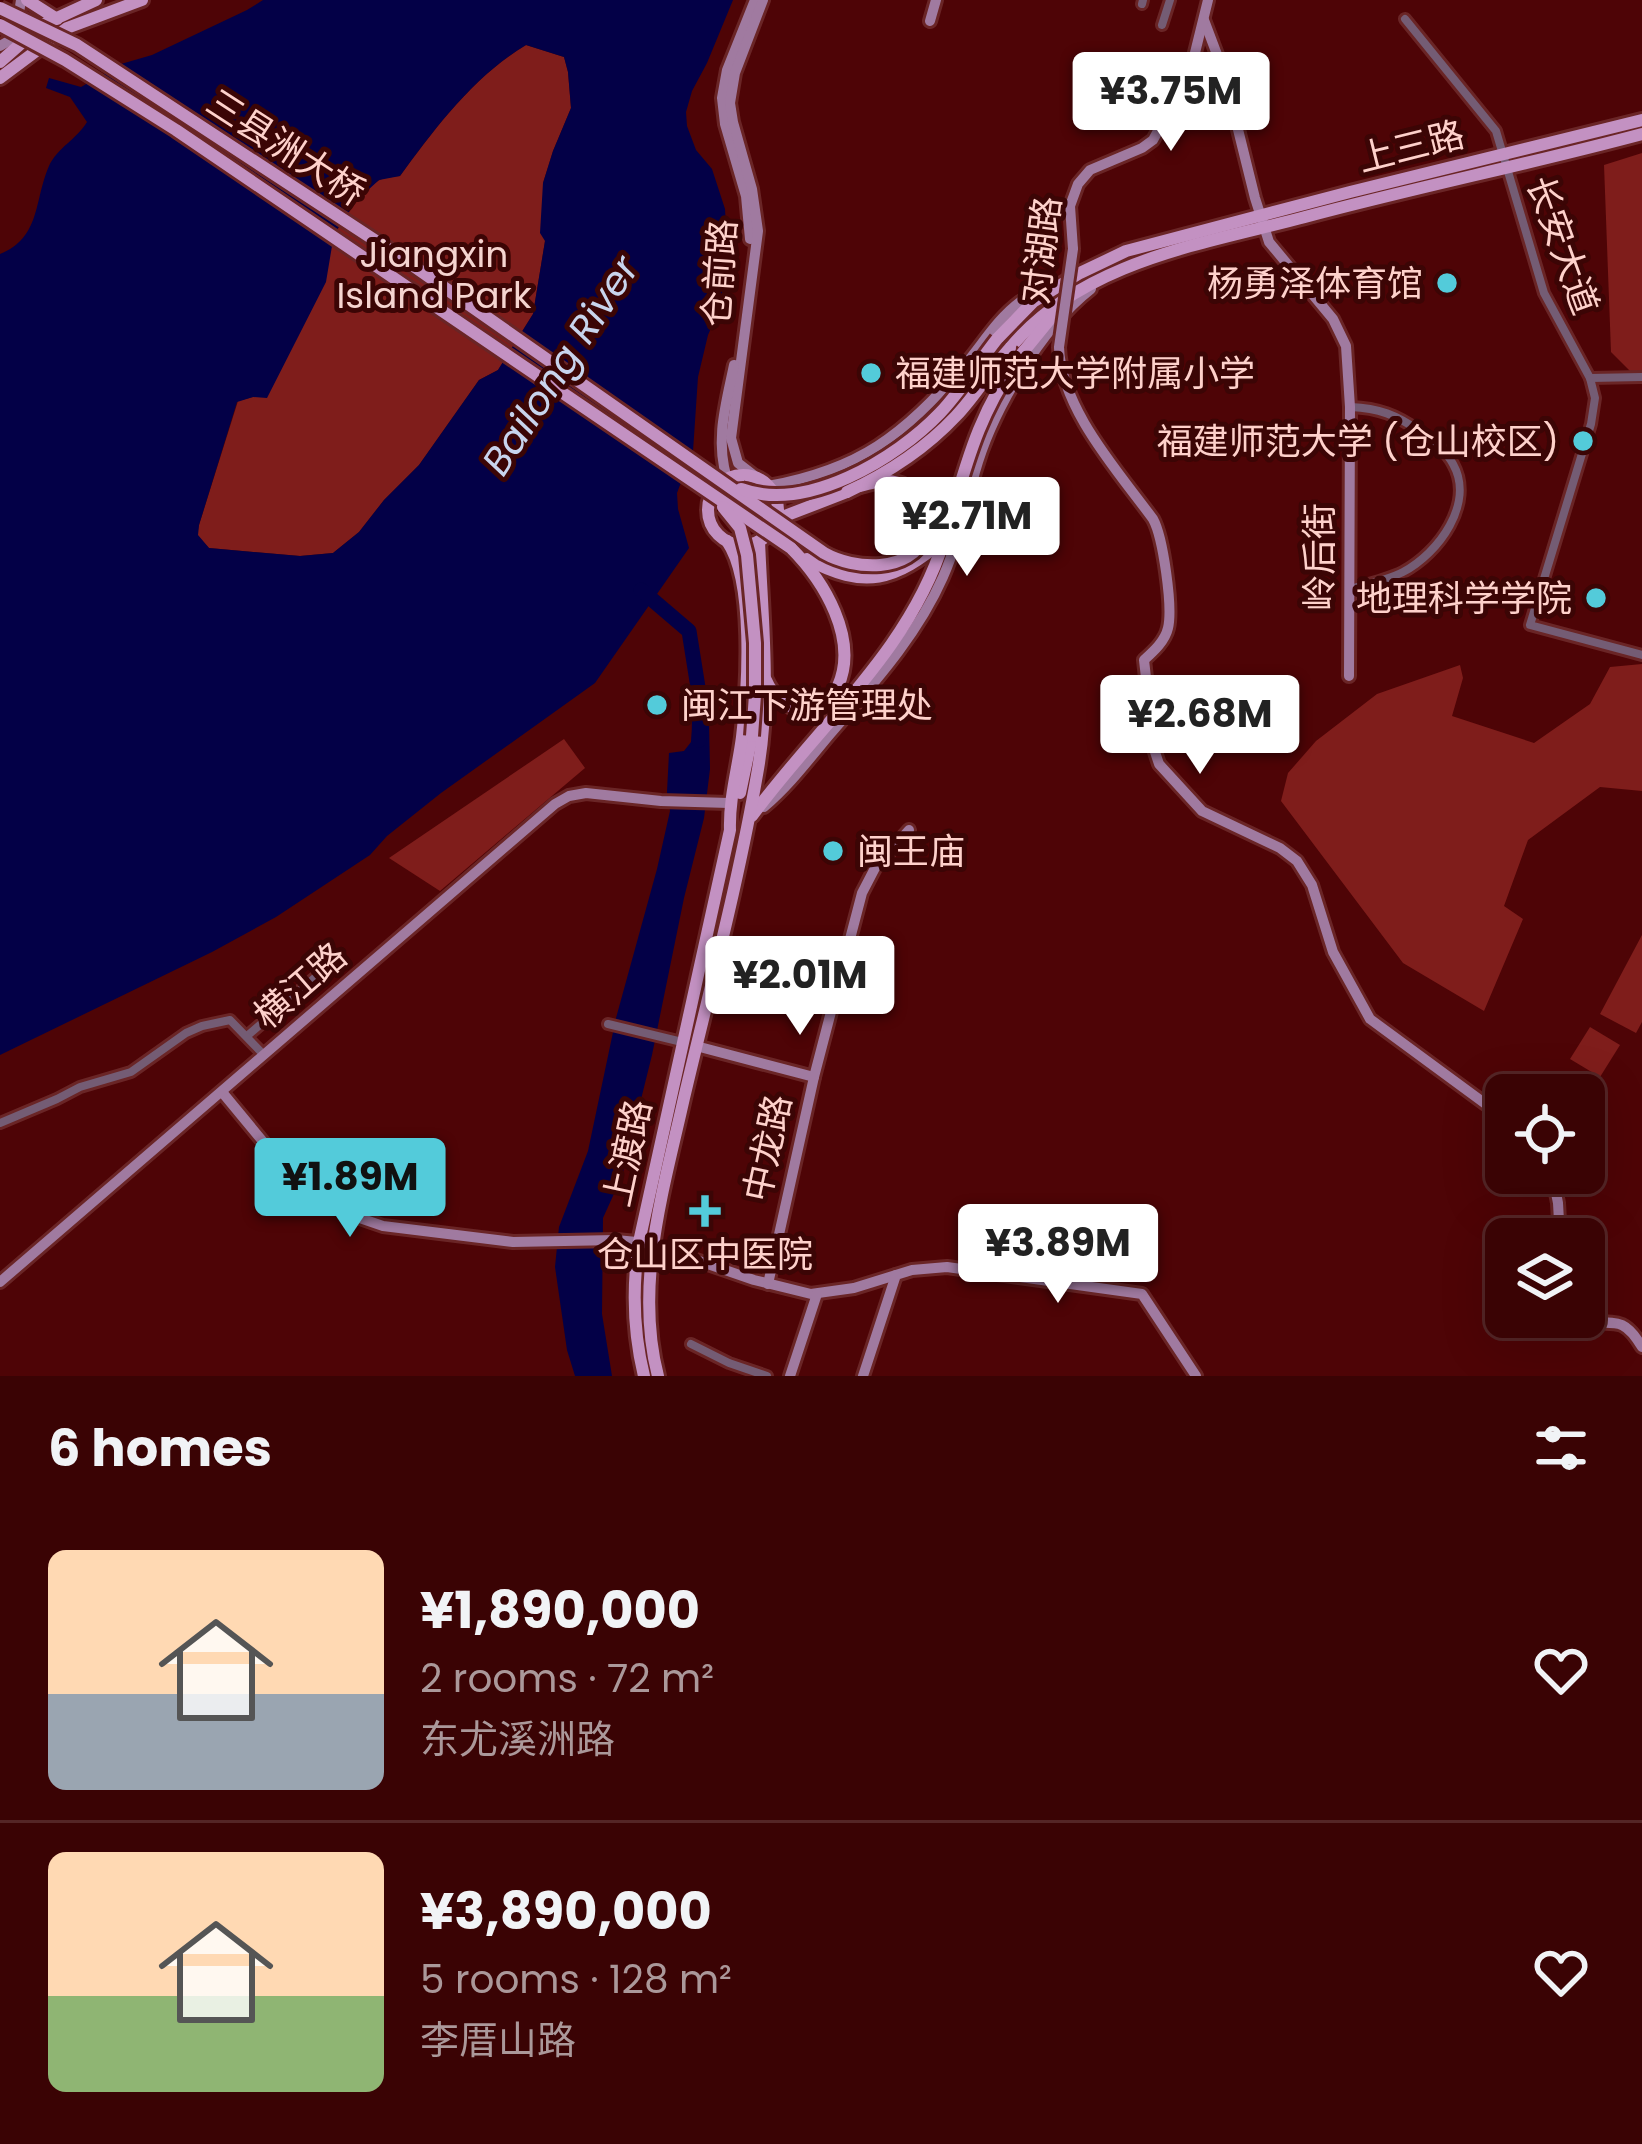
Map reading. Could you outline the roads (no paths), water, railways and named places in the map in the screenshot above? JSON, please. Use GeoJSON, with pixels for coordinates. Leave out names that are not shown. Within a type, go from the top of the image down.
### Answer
{"type":"FeatureCollection","features":[{"type":"Feature","properties":{"kind":"main road"},"geometry":{"type":"LineString","coordinates":[[24,0],[67,28]]}},
{"type":"Feature","properties":{"kind":"main road"},"geometry":{"type":"LineString","coordinates":[[0,62],[7,43],[96,0]]}},
{"type":"Feature","properties":{"kind":"main road"},"geometry":{"type":"LineString","coordinates":[[0,78],[67,28],[142,0]]}},
{"type":"Feature","properties":{"kind":"main road","name":"三县洲大桥"},"geometry":{"type":"LineString","coordinates":[[0,8],[77,45],[405,260],[710,472]]}},
{"type":"Feature","properties":{"kind":"main road","name":"三县洲大桥"},"geometry":{"type":"LineString","coordinates":[[0,25],[176,130],[700,487]]}},
{"type":"Feature","properties":{"kind":"main road"},"geometry":{"type":"LineString","coordinates":[[7,43],[29,55]]}},
{"type":"Feature","properties":{"kind":"main road","name":"上三路"},"geometry":{"type":"LineString","coordinates":[[1505,162],[1642,120]]}},
{"type":"Feature","properties":{"kind":"main road","name":"上三路"},"geometry":{"type":"LineString","coordinates":[[1009,345],[1033,302],[1106,259],[1154,242],[1642,134]]}},
{"type":"Feature","properties":{"kind":"main road","name":"上三路"},"geometry":{"type":"LineString","coordinates":[[1009,345],[1042,316],[1108,275],[1262,221]]}},
{"type":"Feature","properties":{"kind":"main road"},"geometry":{"type":"LineString","coordinates":[[710,472],[744,490],[770,495],[811,491],[845,478],[911,439],[1009,345]]}},
{"type":"Feature","properties":{"kind":"main road"},"geometry":{"type":"LineString","coordinates":[[850,489],[906,458],[957,415],[1009,345]]}},
{"type":"Feature","properties":{"kind":"main road"},"geometry":{"type":"LineString","coordinates":[[748,821],[905,626],[924,595],[968,453],[1003,379],[1009,345]]}},
{"type":"Feature","properties":{"kind":"main road"},"geometry":{"type":"LineString","coordinates":[[710,472],[836,560],[861,566],[902,558],[920,546],[929,518],[913,490],[892,481],[828,495],[778,513]]}},
{"type":"Feature","properties":{"kind":"main road"},"geometry":{"type":"LineString","coordinates":[[739,475],[762,481],[775,493],[778,513],[773,528],[759,541],[728,541],[712,526],[712,494],[727,478],[739,475]]}},
{"type":"Feature","properties":{"kind":"main road"},"geometry":{"type":"LineString","coordinates":[[700,487],[807,559],[841,575],[878,578],[893,574],[944,541]]}},
{"type":"Feature","properties":{"kind":"main road"},"geometry":{"type":"LineString","coordinates":[[700,487],[724,508],[743,537],[754,643],[752,736],[730,830]]}},
{"type":"Feature","properties":{"kind":"main road","name":"上渡路"},"geometry":{"type":"LineString","coordinates":[[644,1376],[634,1297],[730,830],[723,803],[743,725],[746,611],[741,569],[728,541]]}},
{"type":"Feature","properties":{"kind":"main road","name":"上渡路"},"geometry":{"type":"LineString","coordinates":[[689,1044],[728,922],[762,741],[759,541]]}},
{"type":"Feature","properties":{"kind":"main road"},"geometry":{"type":"LineString","coordinates":[[764,675],[781,703],[802,710],[827,702],[841,680],[840,627],[832,604],[817,577],[791,548]]}},
{"type":"Feature","properties":{"kind":"main road","name":"上渡路"},"geometry":{"type":"LineString","coordinates":[[646,1244],[658,1376]]}},
{"type":"Feature","properties":{"kind":"street"},"geometry":{"type":"LineString","coordinates":[[7,43],[24,0]]}},
{"type":"Feature","properties":{"kind":"street","name":"仓前路"},"geometry":{"type":"LineString","coordinates":[[727,478],[720,438],[737,352],[751,234],[722,98],[727,70],[759,0]]}},
{"type":"Feature","properties":{"kind":"street","name":"仓前路"},"geometry":{"type":"LineString","coordinates":[[759,0],[730,103],[758,231],[731,439],[738,463],[762,481]]}},
{"type":"Feature","properties":{"kind":"street"},"geometry":{"type":"LineString","coordinates":[[931,22],[935,0]]}},
{"type":"Feature","properties":{"kind":"street"},"geometry":{"type":"LineString","coordinates":[[1162,25],[1169,0]]}},
{"type":"Feature","properties":{"kind":"street","name":"对湖路"},"geometry":{"type":"LineString","coordinates":[[1208,0],[1190,73],[1150,143],[1082,178],[1070,206],[1073,249],[1059,347],[1061,368],[1078,411],[1161,536],[1168,626],[1162,641],[1144,660],[1154,749],[1160,764],[1202,811],[1297,861],[1310,880],[1333,952],[1370,1018],[1485,1104]]}},
{"type":"Feature","properties":{"kind":"street","name":"长安大道"},"geometry":{"type":"LineString","coordinates":[[1405,19],[1491,122],[1544,293],[1590,378]]}},
{"type":"Feature","properties":{"kind":"street"},"geometry":{"type":"LineString","coordinates":[[1204,20],[1224,73],[1262,221]]}},
{"type":"Feature","properties":{"kind":"street"},"geometry":{"type":"LineString","coordinates":[[1190,73],[1205,62],[1224,73]]}},
{"type":"Feature","properties":{"kind":"street","name":"岭后街"},"geometry":{"type":"LineString","coordinates":[[1262,221],[1272,248],[1343,335],[1350,407],[1349,676]]}},
{"type":"Feature","properties":{"kind":"street"},"geometry":{"type":"LineString","coordinates":[[762,481],[830,472],[863,456],[902,430],[1020,302],[1080,272]]}},
{"type":"Feature","properties":{"kind":"street"},"geometry":{"type":"LineString","coordinates":[[748,821],[788,787],[908,640],[928,608],[959,536],[976,468],[999,411],[1057,324],[1108,275]]}},
{"type":"Feature","properties":{"kind":"street"},"geometry":{"type":"LineString","coordinates":[[953,377],[999,411]]}},
{"type":"Feature","properties":{"kind":"street"},"geometry":{"type":"LineString","coordinates":[[1642,377],[1590,378],[1593,415],[1530,625],[1642,655]]}},
{"type":"Feature","properties":{"kind":"street"},"geometry":{"type":"LineString","coordinates":[[1349,589],[1396,575],[1430,552],[1450,525],[1461,493],[1453,464],[1431,440],[1404,420],[1375,408],[1350,407]]}},
{"type":"Feature","properties":{"kind":"street","name":"横江路"},"geometry":{"type":"LineString","coordinates":[[0,1282],[555,804],[577,793],[723,803]]}},
{"type":"Feature","properties":{"kind":"street","name":"中龙路"},"geometry":{"type":"LineString","coordinates":[[767,1284],[864,888],[874,868],[909,830]]}},
{"type":"Feature","properties":{"kind":"street"},"geometry":{"type":"LineString","coordinates":[[247,1036],[325,970]]}},
{"type":"Feature","properties":{"kind":"street"},"geometry":{"type":"LineString","coordinates":[[0,1123],[80,1087],[135,1070],[168,1044],[202,1026],[230,1020],[265,1055]]}},
{"type":"Feature","properties":{"kind":"street"},"geometry":{"type":"LineString","coordinates":[[608,1024],[814,1077]]}},
{"type":"Feature","properties":{"kind":"street"},"geometry":{"type":"LineString","coordinates":[[222,1092],[283,1165],[351,1215],[383,1226],[513,1242],[646,1244],[767,1284],[817,1294],[925,1268],[1142,1294],[1196,1376]]}},
{"type":"Feature","properties":{"kind":"street"},"geometry":{"type":"LineString","coordinates":[[863,1376],[896,1275]]}},
{"type":"Feature","properties":{"kind":"street"},"geometry":{"type":"LineString","coordinates":[[790,1376],[817,1294]]}},
{"type":"Feature","properties":{"kind":"street"},"geometry":{"type":"LineString","coordinates":[[1605,1321],[1627,1326],[1642,1347]]}},
{"type":"Feature","properties":{"kind":"street"},"geometry":{"type":"LineString","coordinates":[[691,1344],[767,1376]]}},
{"type":"Feature","properties":{"kind":"water","name":"Bailong River"},"geometry":{"type":"Polygon","coordinates":[[[263,0],[733,0],[686,112],[696,150],[712,169],[735,245],[730,285],[708,335],[698,377],[693,451],[677,493],[689,548],[595,683],[441,793],[370,855],[276,917],[212,952],[0,1055],[0,254],[30,228],[49,166],[87,122],[70,97],[46,88],[49,78],[81,87],[121,64],[152,55],[263,0]],[[526,45],[507,58],[457,104],[400,176],[379,180],[356,201],[334,234],[326,282],[267,398],[237,402],[199,525],[198,535],[209,548],[300,556],[333,553],[359,532],[419,465],[479,380],[498,370],[533,314],[545,241],[540,233],[543,183],[571,108],[564,57],[526,45]]]}},
{"type":"Feature","properties":{"kind":"water"},"geometry":{"type":"Polygon","coordinates":[[[693,721],[709,722],[704,818],[622,1176],[603,1218],[602,1314],[612,1376],[575,1376],[555,1267],[559,1227],[588,1151],[616,1018],[657,869],[670,811],[669,753],[684,751],[691,742],[693,721]]]}},
{"type":"Feature","properties":{"kind":"waterway"},"geometry":{"type":"LineString","coordinates":[[641,590],[689,631],[700,700],[699,740]]}},
{"type":"Feature","properties":{"kind":"place","name":"杨勇泽体育馆"},"geometry":{"type":"Point","coordinates":[1447,283]}},
{"type":"Feature","properties":{"kind":"place","name":"福建师范大学附属小学"},"geometry":{"type":"Point","coordinates":[871,373]}},
{"type":"Feature","properties":{"kind":"place","name":"福建师范大学 (仓山校区)"},"geometry":{"type":"Point","coordinates":[1583,441]}},
{"type":"Feature","properties":{"kind":"place","name":"地理科学学院"},"geometry":{"type":"Point","coordinates":[1596,598]}},
{"type":"Feature","properties":{"kind":"place","name":"闽江下游管理处"},"geometry":{"type":"Point","coordinates":[657,705]}},
{"type":"Feature","properties":{"kind":"place","name":"闽王庙"},"geometry":{"type":"Point","coordinates":[833,851]}},
{"type":"Feature","properties":{"kind":"place","name":"仓山区中医院"},"geometry":{"type":"Point","coordinates":[705,1211]}},
{"type":"Feature","properties":{"kind":"park label","name":"Jiangxin Island Park"},"geometry":{"type":"Point","coordinates":[434,274]}}]}
